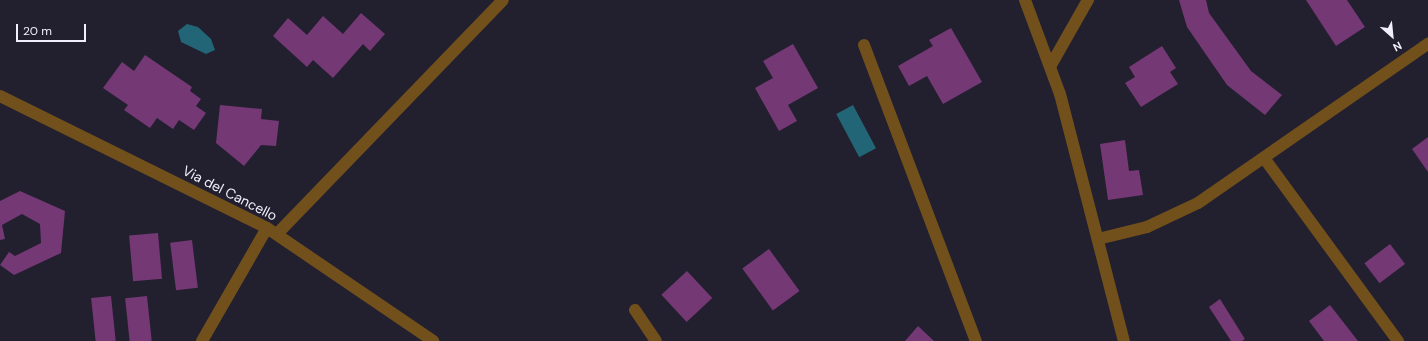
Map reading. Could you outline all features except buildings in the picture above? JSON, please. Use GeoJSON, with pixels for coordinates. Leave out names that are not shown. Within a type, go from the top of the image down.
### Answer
{"type":"FeatureCollection","features":[{"type":"Feature","properties":{"kind":"street"},"geometry":{"type":"LineString","coordinates":[[202,341],[272,231],[503,0]]}},
{"type":"Feature","properties":{"kind":"street"},"geometry":{"type":"LineString","coordinates":[[1025,0],[1051,65],[1124,341]]}},
{"type":"Feature","properties":{"kind":"street"},"geometry":{"type":"LineString","coordinates":[[1051,65],[1088,0]]}},
{"type":"Feature","properties":{"kind":"street"},"geometry":{"type":"LineString","coordinates":[[1098,239],[1140,229],[1182,212],[1264,158],[1428,44]]}},
{"type":"Feature","properties":{"kind":"street"},"geometry":{"type":"LineString","coordinates":[[864,45],[976,341]]}},
{"type":"Feature","properties":{"kind":"street","name":"Via del Cancello"},"geometry":{"type":"LineString","coordinates":[[0,96],[272,231],[433,341]]}},
{"type":"Feature","properties":{"kind":"street"},"geometry":{"type":"LineString","coordinates":[[1264,158],[1398,341]]}},
{"type":"Feature","properties":{"kind":"street"},"geometry":{"type":"LineString","coordinates":[[635,310],[656,341]]}},
{"type":"Feature","properties":{"kind":"water"},"geometry":{"type":"Polygon","coordinates":[[[187,24],[198,27],[211,39],[215,50],[206,54],[181,42],[178,31],[187,24]]]}},
{"type":"Feature","properties":{"kind":"water"},"geometry":{"type":"Polygon","coordinates":[[[853,105],[876,148],[859,157],[836,114],[853,105]]]}}]}
